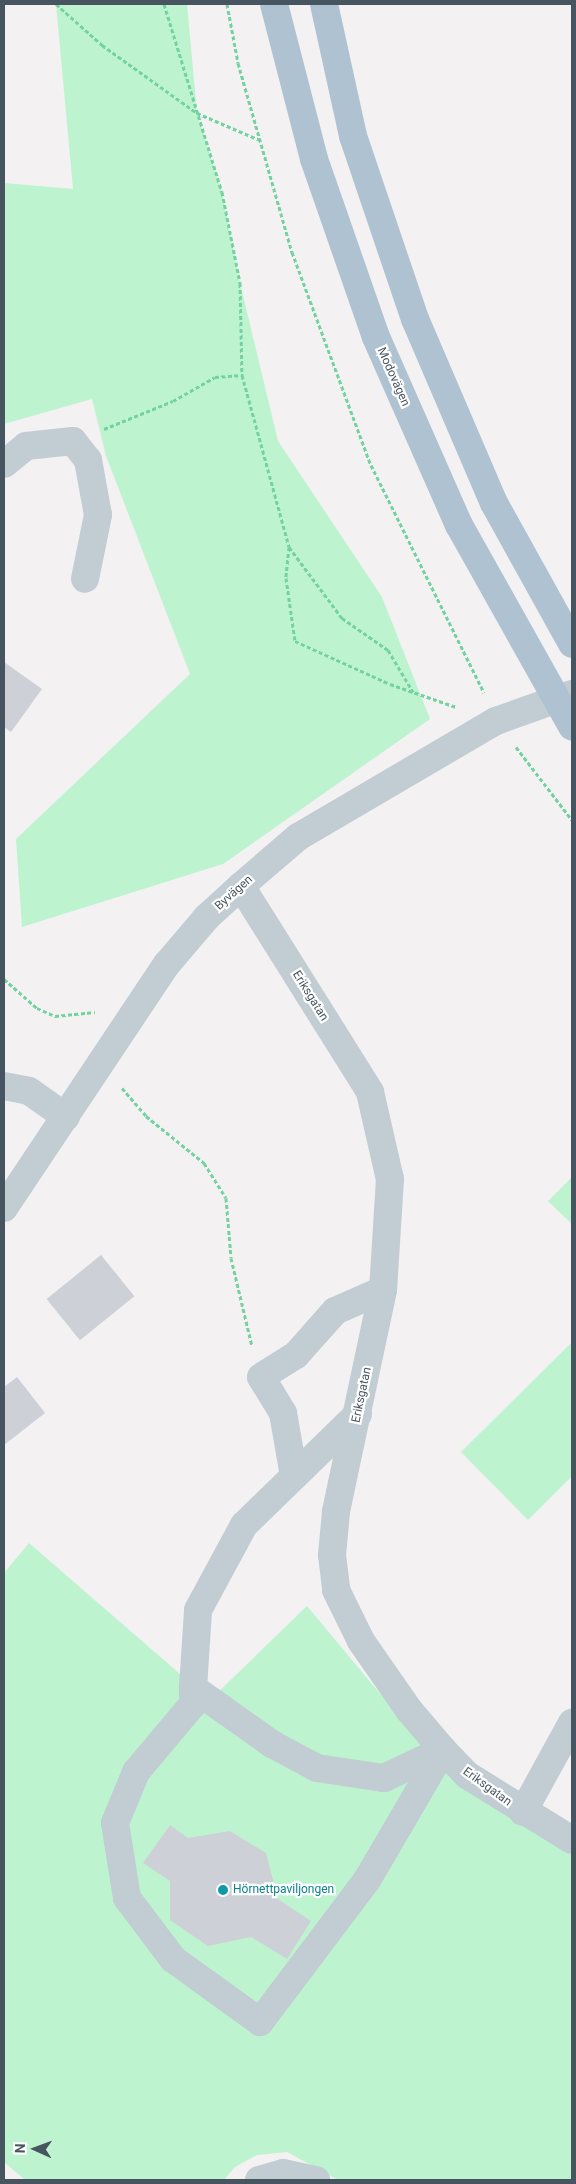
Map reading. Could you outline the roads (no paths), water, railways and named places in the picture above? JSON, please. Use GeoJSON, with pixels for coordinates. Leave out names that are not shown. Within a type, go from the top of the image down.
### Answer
{"type":"FeatureCollection","features":[{"type":"Feature","properties":{"kind":"main road","name":"Modovägen"},"geometry":{"type":"LineString","coordinates":[[274,4],[314,159],[376,337],[459,525],[566,698],[572,726]]}},
{"type":"Feature","properties":{"kind":"main road"},"geometry":{"type":"LineString","coordinates":[[324,4],[353,136],[415,319],[494,504],[572,644]]}},
{"type":"Feature","properties":{"kind":"street"},"geometry":{"type":"LineString","coordinates":[[4,464],[26,446],[74,441],[88,460],[98,514],[85,579]]}},
{"type":"Feature","properties":{"kind":"street","name":"Byvägen"},"geometry":{"type":"LineString","coordinates":[[4,1208],[139,1005],[201,924],[241,886],[298,837],[496,721],[566,698]]}},
{"type":"Feature","properties":{"kind":"street","name":"Eriksgatan"},"geometry":{"type":"LineString","coordinates":[[241,886],[370,1092],[390,1179],[383,1290],[336,1512],[332,1555],[336,1590],[362,1641],[409,1710],[443,1750],[467,1775],[523,1812],[572,1840]]}},
{"type":"Feature","properties":{"kind":"street"},"geometry":{"type":"LineString","coordinates":[[4,1086],[29,1091],[66,1117]]}},
{"type":"Feature","properties":{"kind":"street"},"geometry":{"type":"LineString","coordinates":[[294,1476],[283,1413],[261,1377],[296,1356],[335,1311],[383,1290]]}},
{"type":"Feature","properties":{"kind":"street"},"geometry":{"type":"LineString","coordinates":[[358,1414],[244,1525],[198,1610],[193,1704],[136,1772],[115,1823],[127,1898],[173,1959],[260,2022],[367,1880],[443,1750]]}},
{"type":"Feature","properties":{"kind":"street"},"geometry":{"type":"LineString","coordinates":[[193,1688],[272,1744],[317,1768],[384,1778],[443,1750]]}},
{"type":"Feature","properties":{"kind":"street"},"geometry":{"type":"LineString","coordinates":[[523,1812],[572,1724]]}},
{"type":"Feature","properties":{"kind":"street"},"geometry":{"type":"LineString","coordinates":[[260,2179],[292,2173],[316,2180]]}},
{"type":"Feature","properties":{"kind":"place","name":"Hörnettpaviljongen"},"geometry":{"type":"Point","coordinates":[223,1890]}}]}
